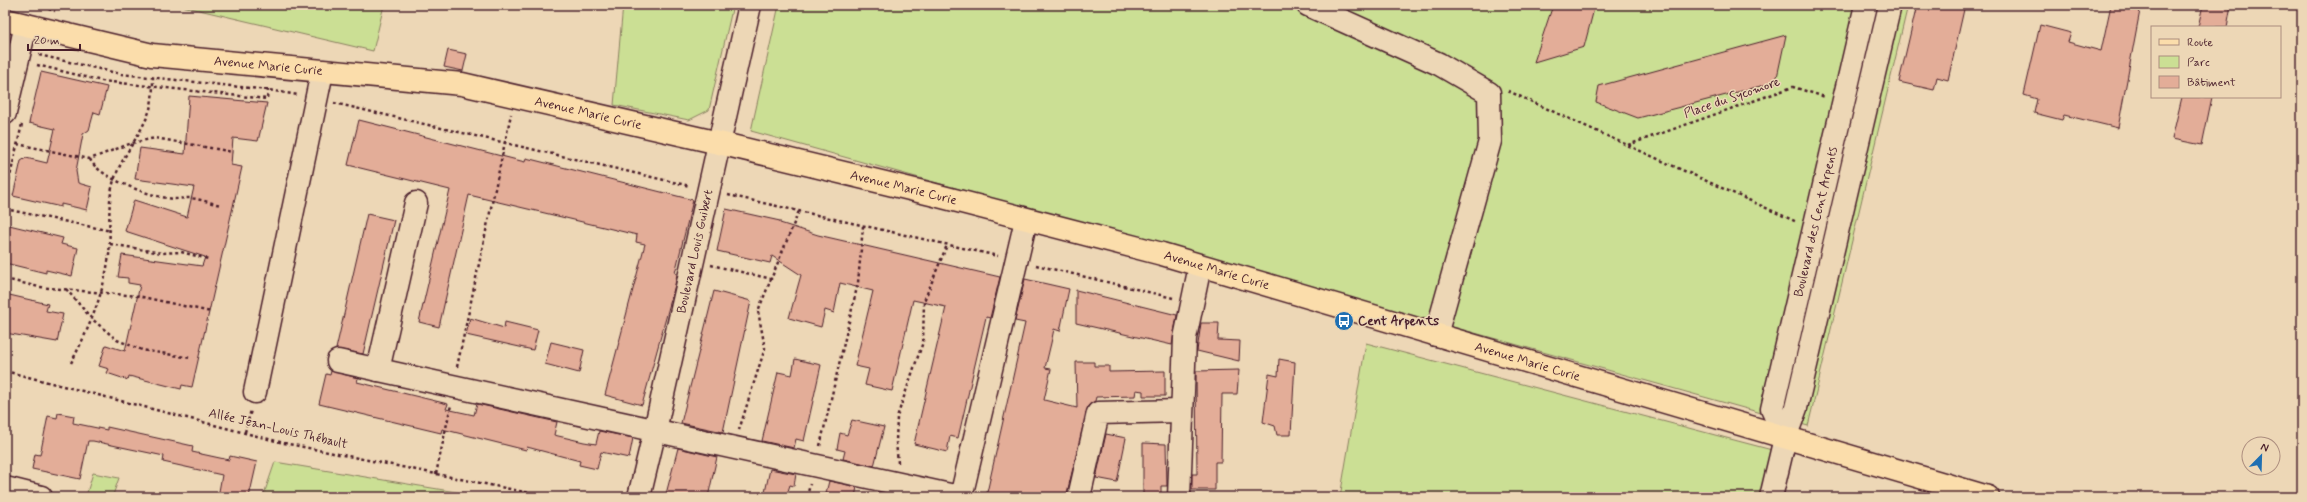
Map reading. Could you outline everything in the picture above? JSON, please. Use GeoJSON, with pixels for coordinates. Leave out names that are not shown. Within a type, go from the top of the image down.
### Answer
{"type":"FeatureCollection","features":[{"type":"Feature","properties":{"kind":"main road","name":"Avenue Marie Curie"},"geometry":{"type":"LineString","coordinates":[[5,20],[152,55],[462,84],[719,142],[1200,266],[1988,497]]}},
{"type":"Feature","properties":{"kind":"street","name":"Boulevard Louis Guibert"},"geometry":{"type":"LineString","coordinates":[[638,497],[656,430],[750,5]]}},
{"type":"Feature","properties":{"kind":"street"},"geometry":{"type":"LineString","coordinates":[[1308,5],[1439,64],[1489,93],[1490,141],[1436,335]]}},
{"type":"Feature","properties":{"kind":"street","name":"Boulevard des Cent Arpents"},"geometry":{"type":"LineString","coordinates":[[1785,438],[1772,409],[1866,5]]}},
{"type":"Feature","properties":{"kind":"street","name":"Boulevard des Cent Arpents"},"geometry":{"type":"LineString","coordinates":[[1771,497],[1785,438],[1796,408],[1890,5]]}},
{"type":"Feature","properties":{"kind":"street"},"geometry":{"type":"LineString","coordinates":[[5,114],[26,25]]}},
{"type":"Feature","properties":{"kind":"street"},"geometry":{"type":"LineString","coordinates":[[255,392],[322,72]]}},
{"type":"Feature","properties":{"kind":"street"},"geometry":{"type":"LineString","coordinates":[[1489,106],[1507,90]]}},
{"type":"Feature","properties":{"kind":"street"},"geometry":{"type":"LineString","coordinates":[[378,370],[416,203]]}},
{"type":"Feature","properties":{"kind":"street"},"geometry":{"type":"LineString","coordinates":[[338,361],[455,385],[960,497],[1026,220]]}},
{"type":"Feature","properties":{"kind":"street"},"geometry":{"type":"LineString","coordinates":[[1179,497],[1181,411],[1185,338],[1191,302],[1200,266]]}},
{"type":"Feature","properties":{"kind":"street"},"geometry":{"type":"LineString","coordinates":[[1079,497],[1098,414],[1181,411]]}},
{"type":"Feature","properties":{"kind":"street"},"geometry":{"type":"LineString","coordinates":[[5,488],[41,497]]}},
{"type":"Feature","properties":{"kind":"path"},"geometry":{"type":"LineString","coordinates":[[71,363],[92,319],[101,292],[110,244],[111,231],[109,207],[114,179],[151,108],[153,86],[152,55]]}},
{"type":"Feature","properties":{"kind":"path"},"geometry":{"type":"LineString","coordinates":[[18,56],[121,74],[268,90],[317,98],[1191,302]]}},
{"type":"Feature","properties":{"kind":"path"},"geometry":{"type":"LineString","coordinates":[[18,56],[102,81],[267,99],[268,90]]}},
{"type":"Feature","properties":{"kind":"path","name":"Place du Sycomore"},"geometry":{"type":"LineString","coordinates":[[1627,145],[1793,87],[1844,103]]}},
{"type":"Feature","properties":{"kind":"path"},"geometry":{"type":"LineString","coordinates":[[1507,90],[1814,230]]}},
{"type":"Feature","properties":{"kind":"path"},"geometry":{"type":"LineString","coordinates":[[436,474],[455,385],[457,362],[515,96]]}},
{"type":"Feature","properties":{"kind":"path"},"geometry":{"type":"LineString","coordinates":[[17,144],[90,159],[132,143],[155,138],[233,152]]}},
{"type":"Feature","properties":{"kind":"path"},"geometry":{"type":"LineString","coordinates":[[90,159],[93,166],[114,179],[136,189],[174,199],[188,198],[221,205]]}},
{"type":"Feature","properties":{"kind":"path"},"geometry":{"type":"LineString","coordinates":[[5,209],[111,231]]}},
{"type":"Feature","properties":{"kind":"path"},"geometry":{"type":"LineString","coordinates":[[734,448],[765,348],[758,311],[799,211]]}},
{"type":"Feature","properties":{"kind":"path"},"geometry":{"type":"LineString","coordinates":[[807,497],[858,283],[863,226]]}},
{"type":"Feature","properties":{"kind":"path"},"geometry":{"type":"LineString","coordinates":[[110,244],[162,253],[181,252],[208,259]]}},
{"type":"Feature","properties":{"kind":"path"},"geometry":{"type":"LineString","coordinates":[[900,484],[896,442],[897,417],[923,342],[924,300],[947,245]]}},
{"type":"Feature","properties":{"kind":"path"},"geometry":{"type":"LineString","coordinates":[[693,261],[772,279]]}},
{"type":"Feature","properties":{"kind":"path"},"geometry":{"type":"LineString","coordinates":[[5,279],[40,287],[138,296],[211,312]]}},
{"type":"Feature","properties":{"kind":"path"},"geometry":{"type":"LineString","coordinates":[[66,289],[92,319],[117,340],[142,350],[191,358]]}},
{"type":"Feature","properties":{"kind":"path","name":"Allée Jean-Louis Thébault"},"geometry":{"type":"LineString","coordinates":[[5,371],[284,443],[549,497]]}},
{"type":"Feature","properties":{"kind":"green space"},"geometry":{"type":"Polygon","coordinates":[[[178,5],[384,5],[373,51],[178,5]]]}},
{"type":"Feature","properties":{"kind":"green space"},"geometry":{"type":"Polygon","coordinates":[[[623,5],[733,5],[709,110],[689,120],[614,105],[623,5]]]}},
{"type":"Feature","properties":{"kind":"green space"},"geometry":{"type":"Polygon","coordinates":[[[779,5],[1908,5],[1808,426],[751,131],[779,5]]]}},
{"type":"Feature","properties":{"kind":"green space"},"geometry":{"type":"Polygon","coordinates":[[[1366,343],[1772,450],[1760,497],[1340,497],[1366,343]]]}},
{"type":"Feature","properties":{"kind":"green space"},"geometry":{"type":"Polygon","coordinates":[[[275,462],[486,497],[263,497],[275,462]]]}},
{"type":"Feature","properties":{"kind":"green space"},"geometry":{"type":"Polygon","coordinates":[[[93,473],[119,478],[113,495],[86,496],[93,473]]]}},
{"type":"Feature","properties":{"kind":"building"},"geometry":{"type":"Polygon","coordinates":[[[1553,5],[1595,5],[1584,47],[1534,62],[1553,5]]]}},
{"type":"Feature","properties":{"kind":"building"},"geometry":{"type":"Polygon","coordinates":[[[1917,5],[1965,5],[1948,80],[1937,77],[1934,90],[1899,82],[1917,5]]]}},
{"type":"Feature","properties":{"kind":"building"},"geometry":{"type":"Polygon","coordinates":[[[2111,5],[2141,5],[2118,128],[2064,115],[2062,120],[2034,113],[2037,99],[2024,95],[2040,25],[2071,33],[2068,42],[2101,51],[2111,5]]]}},
{"type":"Feature","properties":{"kind":"building"},"geometry":{"type":"Polygon","coordinates":[[[2203,5],[2231,5],[2227,26],[2198,26],[2203,5]]]}},
{"type":"Feature","properties":{"kind":"building"},"geometry":{"type":"Polygon","coordinates":[[[1786,35],[1776,82],[1638,118],[1596,102],[1599,86],[1786,35]]]}},
{"type":"Feature","properties":{"kind":"building"},"geometry":{"type":"Polygon","coordinates":[[[448,50],[467,54],[463,71],[444,67],[448,50]]]}},
{"type":"Feature","properties":{"kind":"building"},"geometry":{"type":"Polygon","coordinates":[[[41,72],[107,87],[100,114],[94,112],[89,130],[83,134],[76,171],[78,183],[92,187],[87,210],[61,204],[61,207],[13,196],[21,161],[26,158],[47,163],[55,129],[29,123],[41,72]]]}},
{"type":"Feature","properties":{"kind":"building"},"geometry":{"type":"Polygon","coordinates":[[[189,96],[267,103],[258,141],[233,138],[231,165],[242,167],[192,387],[182,385],[181,389],[129,376],[128,380],[107,373],[109,369],[99,366],[106,345],[125,351],[140,285],[128,283],[128,278],[118,277],[122,255],[202,266],[205,257],[125,231],[134,200],[187,217],[194,187],[135,179],[140,148],[185,154],[189,96]]]}},
{"type":"Feature","properties":{"kind":"building"},"geometry":{"type":"Polygon","coordinates":[[[2182,98],[2212,98],[2202,145],[2172,139],[2182,98]]]}},
{"type":"Feature","properties":{"kind":"building"},"geometry":{"type":"Polygon","coordinates":[[[359,120],[525,162],[526,158],[693,200],[675,273],[677,274],[675,285],[642,405],[605,395],[645,244],[636,242],[637,235],[469,195],[439,327],[419,322],[450,190],[348,165],[359,120]]]}},
{"type":"Feature","properties":{"kind":"building"},"geometry":{"type":"Polygon","coordinates":[[[726,209],[780,221],[780,223],[818,235],[1000,277],[990,318],[986,317],[958,438],[950,436],[947,452],[914,444],[946,307],[913,300],[892,391],[865,385],[869,369],[855,366],[873,291],[840,283],[834,313],[825,310],[821,327],[789,318],[801,275],[772,256],[770,263],[717,251],[726,209]]]}},
{"type":"Feature","properties":{"kind":"building"},"geometry":{"type":"Polygon","coordinates":[[[367,214],[394,220],[363,354],[336,349],[367,214]]]}},
{"type":"Feature","properties":{"kind":"building"},"geometry":{"type":"Polygon","coordinates":[[[5,224],[63,238],[61,244],[78,248],[72,276],[46,270],[46,273],[5,263],[5,224]]]}},
{"type":"Feature","properties":{"kind":"building"},"geometry":{"type":"Polygon","coordinates":[[[1025,279],[1069,289],[1060,331],[1054,329],[1045,368],[1051,369],[1044,400],[1077,408],[1076,362],[1094,362],[1094,366],[1109,366],[1109,372],[1165,371],[1165,396],[1143,396],[1143,391],[1136,390],[1135,396],[1096,397],[1095,401],[1088,406],[1066,497],[986,497],[1025,323],[1015,321],[1025,279]]]}},
{"type":"Feature","properties":{"kind":"building"},"geometry":{"type":"Polygon","coordinates":[[[1076,290],[1177,315],[1172,345],[1076,323],[1076,290]]]}},
{"type":"Feature","properties":{"kind":"building"},"geometry":{"type":"Polygon","coordinates":[[[714,291],[751,301],[723,432],[681,423],[714,291]]]}},
{"type":"Feature","properties":{"kind":"building"},"geometry":{"type":"Polygon","coordinates":[[[5,294],[48,304],[46,311],[63,314],[57,342],[5,333],[5,294]]]}},
{"type":"Feature","properties":{"kind":"building"},"geometry":{"type":"Polygon","coordinates":[[[470,318],[504,328],[505,322],[538,330],[533,350],[466,335],[470,318]]]}},
{"type":"Feature","properties":{"kind":"building"},"geometry":{"type":"Polygon","coordinates":[[[1201,323],[1219,323],[1218,340],[1240,341],[1239,361],[1197,351],[1201,323]]]}},
{"type":"Feature","properties":{"kind":"building"},"geometry":{"type":"Polygon","coordinates":[[[551,342],[584,350],[579,373],[545,364],[551,342]]]}},
{"type":"Feature","properties":{"kind":"building"},"geometry":{"type":"Polygon","coordinates":[[[795,359],[821,365],[804,441],[796,439],[794,448],[762,441],[778,372],[792,375],[795,359]]]}},
{"type":"Feature","properties":{"kind":"building"},"geometry":{"type":"Polygon","coordinates":[[[1279,359],[1295,362],[1291,435],[1277,435],[1275,426],[1263,422],[1269,374],[1278,376],[1279,359]]]}},
{"type":"Feature","properties":{"kind":"building"},"geometry":{"type":"Polygon","coordinates":[[[1239,370],[1237,394],[1222,394],[1221,462],[1215,462],[1215,490],[1192,490],[1192,474],[1197,474],[1196,371],[1239,370]]]}},
{"type":"Feature","properties":{"kind":"building"},"geometry":{"type":"Polygon","coordinates":[[[331,371],[358,378],[357,382],[448,404],[446,409],[474,415],[477,404],[557,422],[554,435],[584,442],[596,444],[599,431],[633,438],[629,458],[601,452],[597,469],[579,465],[580,461],[527,447],[526,450],[442,429],[441,433],[319,404],[326,374],[330,375],[331,371]]]}},
{"type":"Feature","properties":{"kind":"building"},"geometry":{"type":"Polygon","coordinates":[[[58,413],[74,416],[73,423],[107,430],[107,427],[193,446],[192,452],[229,460],[230,456],[257,462],[249,497],[218,497],[222,475],[163,462],[164,456],[93,441],[88,441],[80,479],[32,469],[35,454],[40,455],[48,416],[57,418],[58,413]]]}},
{"type":"Feature","properties":{"kind":"building"},"geometry":{"type":"Polygon","coordinates":[[[852,420],[884,427],[874,466],[843,459],[845,451],[837,449],[840,433],[847,435],[852,420]]]}},
{"type":"Feature","properties":{"kind":"building"},"geometry":{"type":"Polygon","coordinates":[[[1106,434],[1126,438],[1117,482],[1096,478],[1106,434]]]}},
{"type":"Feature","properties":{"kind":"building"},"geometry":{"type":"Polygon","coordinates":[[[1143,443],[1166,444],[1167,486],[1161,486],[1161,497],[1143,497],[1143,443]]]}},
{"type":"Feature","properties":{"kind":"building"},"geometry":{"type":"Polygon","coordinates":[[[678,448],[717,457],[708,497],[672,497],[666,494],[678,448]]]}},
{"type":"Feature","properties":{"kind":"building"},"geometry":{"type":"Polygon","coordinates":[[[770,469],[796,474],[794,486],[790,485],[786,497],[764,497],[770,469]]]}},
{"type":"Feature","properties":{"kind":"building"},"geometry":{"type":"Polygon","coordinates":[[[829,481],[857,487],[855,497],[841,497],[826,493],[829,481]]]}},
{"type":"Feature","properties":{"kind":"place","name":"Cent Arpents"},"geometry":{"type":"Point","coordinates":[1344,321]}}]}
